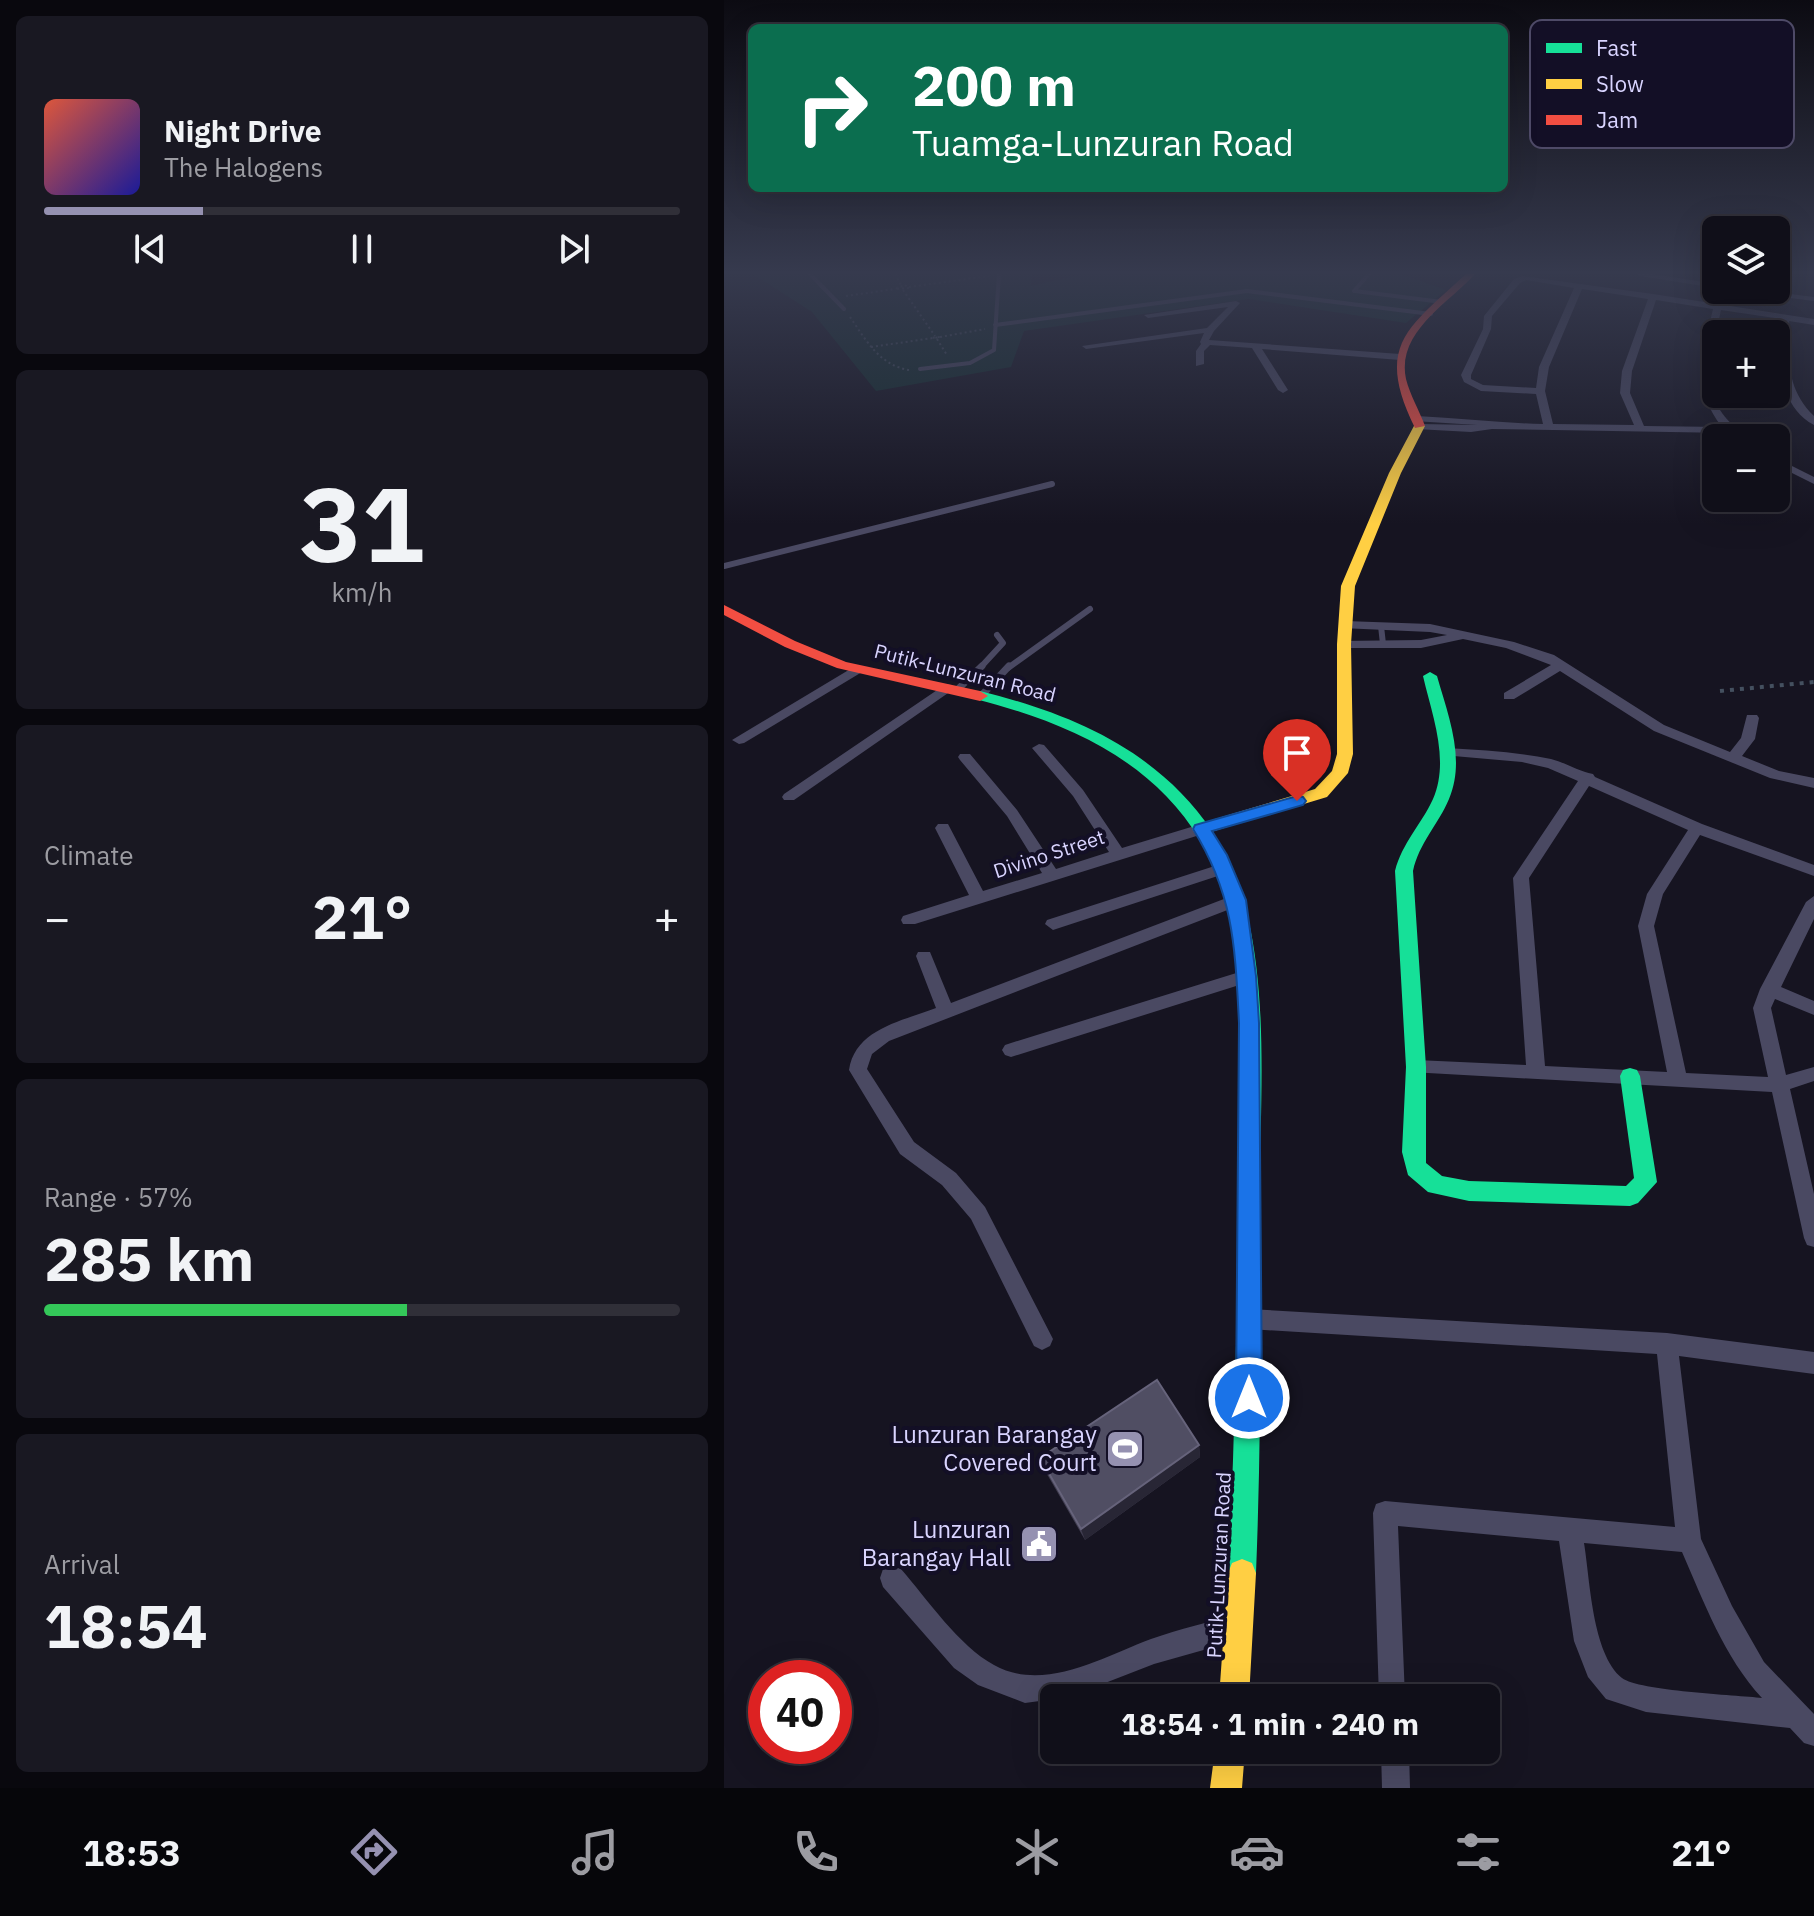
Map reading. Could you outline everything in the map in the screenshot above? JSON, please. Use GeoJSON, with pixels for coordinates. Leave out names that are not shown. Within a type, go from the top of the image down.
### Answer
{"type":"FeatureCollection","features":[{"type":"Feature","properties":{"kind":"street"},"geometry":{"type":"LineString","coordinates":[[1199,364],[1200,357]]}},
{"type":"Feature","properties":{"kind":"street"},"geometry":{"type":"LineString","coordinates":[[1263,357],[1283,390]]}},
{"type":"Feature","properties":{"kind":"street"},"geometry":{"type":"LineString","coordinates":[[1201,829],[1321,793],[1340,773],[1345,754],[1348,586],[1418,423],[1400,381],[1400,357]]}},
{"type":"Feature","properties":{"kind":"street"},"geometry":{"type":"LineString","coordinates":[[1474,357],[1466,375],[1467,380],[1481,388],[1540,391]]}},
{"type":"Feature","properties":{"kind":"street"},"geometry":{"type":"LineString","coordinates":[[1548,357],[1540,391],[1549,427]]}},
{"type":"Feature","properties":{"kind":"street"},"geometry":{"type":"LineString","coordinates":[[1632,357],[1625,393],[1640,429]]}},
{"type":"Feature","properties":{"kind":"street"},"geometry":{"type":"LineString","coordinates":[[1708,357],[1704,381],[1708,397],[1727,424]]}},
{"type":"Feature","properties":{"kind":"street"},"geometry":{"type":"LineString","coordinates":[[1784,357],[1783,377],[1790,396],[1814,422]]}},
{"type":"Feature","properties":{"kind":"street"},"geometry":{"type":"LineString","coordinates":[[1418,423],[1472,421],[1492,426],[1702,430]]}},
{"type":"Feature","properties":{"kind":"street"},"geometry":{"type":"LineString","coordinates":[[1790,468],[1814,481]]}},
{"type":"Feature","properties":{"kind":"street","name":"Putik-Lunzuran Road"},"geometry":{"type":"LineString","coordinates":[[724,609],[805,650],[857,669],[981,696],[1068,722],[1104,737],[1154,775],[1201,829],[1224,868],[1237,900],[1249,1023],[1249,1319],[1240,1627],[1235,1684]]}},
{"type":"Feature","properties":{"kind":"street"},"geometry":{"type":"LineString","coordinates":[[1345,634],[1381,626],[1430,628],[1459,637],[1509,645],[1561,665],[1659,728],[1775,775],[1814,783]]}},
{"type":"Feature","properties":{"kind":"street"},"geometry":{"type":"LineString","coordinates":[[1345,634],[1383,644],[1421,644],[1459,637]]}},
{"type":"Feature","properties":{"kind":"street"},"geometry":{"type":"LineString","coordinates":[[1509,696],[1561,665]]}},
{"type":"Feature","properties":{"kind":"street"},"geometry":{"type":"LineString","coordinates":[[739,740],[857,669]]}},
{"type":"Feature","properties":{"kind":"street"},"geometry":{"type":"LineString","coordinates":[[1430,676],[1447,752],[1445,788],[1411,837],[1405,852],[1404,871],[1416,1067],[1413,1152],[1416,1168],[1436,1185],[1469,1191],[1630,1196],[1640,1191],[1646,1182],[1630,1076]]}},
{"type":"Feature","properties":{"kind":"street"},"geometry":{"type":"LineString","coordinates":[[789,797],[952,689]]}},
{"type":"Feature","properties":{"kind":"street"},"geometry":{"type":"LineString","coordinates":[[1732,759],[1748,739],[1752,718]]}},
{"type":"Feature","properties":{"kind":"street"},"geometry":{"type":"LineString","coordinates":[[1039,748],[1078,793],[1117,852]]}},
{"type":"Feature","properties":{"kind":"street"},"geometry":{"type":"LineString","coordinates":[[1447,752],[1522,758],[1552,764],[1588,777],[1697,828],[1814,871]]}},
{"type":"Feature","properties":{"kind":"street"},"geometry":{"type":"LineString","coordinates":[[965,757],[1012,813],[1051,874]]}},
{"type":"Feature","properties":{"kind":"street"},"geometry":{"type":"LineString","coordinates":[[1536,1070],[1521,878],[1588,777]]}},
{"type":"Feature","properties":{"kind":"street"},"geometry":{"type":"LineString","coordinates":[[943,828],[978,897]]}},
{"type":"Feature","properties":{"kind":"street"},"geometry":{"type":"LineString","coordinates":[[1678,1080],[1646,926],[1655,894],[1697,828]]}},
{"type":"Feature","properties":{"kind":"street","name":"Divino Street"},"geometry":{"type":"LineString","coordinates":[[909,920],[1117,852],[1201,829]]}},
{"type":"Feature","properties":{"kind":"street"},"geometry":{"type":"LineString","coordinates":[[1053,924],[1224,868]]}},
{"type":"Feature","properties":{"kind":"street"},"geometry":{"type":"LineString","coordinates":[[1042,1339],[978,1213],[949,1179],[907,1148],[858,1070],[860,1055],[869,1044],[946,1012],[1237,900]]}},
{"type":"Feature","properties":{"kind":"street"},"geometry":{"type":"LineString","coordinates":[[1814,902],[1762,1008],[1814,1238]]}},
{"type":"Feature","properties":{"kind":"street"},"geometry":{"type":"LineString","coordinates":[[924,956],[946,1012]]}},
{"type":"Feature","properties":{"kind":"street"},"geometry":{"type":"LineString","coordinates":[[1011,1050],[1246,976]]}},
{"type":"Feature","properties":{"kind":"street"},"geometry":{"type":"LineString","coordinates":[[1769,989],[1814,1008]]}},
{"type":"Feature","properties":{"kind":"street"},"geometry":{"type":"LineString","coordinates":[[1416,1067],[1536,1070],[1780,1085],[1814,1074]]}},
{"type":"Feature","properties":{"kind":"street"},"geometry":{"type":"LineString","coordinates":[[1249,1319],[1667,1344],[1814,1363]]}},
{"type":"Feature","properties":{"kind":"street"},"geometry":{"type":"LineString","coordinates":[[1667,1344],[1689,1540],[1723,1615],[1755,1671],[1806,1724]]}},
{"type":"Feature","properties":{"kind":"street"},"geometry":{"type":"LineString","coordinates":[[1391,1684],[1385,1513],[1689,1540]]}},
{"type":"Feature","properties":{"kind":"street"},"geometry":{"type":"LineString","coordinates":[[1570,1531],[1587,1641],[1597,1668],[1615,1690],[1646,1699],[1806,1724]]}},
{"type":"Feature","properties":{"kind":"street"},"geometry":{"type":"LineString","coordinates":[[892,1578],[963,1659],[987,1676],[1025,1690],[1069,1684],[1154,1651],[1240,1627]]}},
{"type":"Feature","properties":{"kind":"street"},"geometry":{"type":"LineString","coordinates":[[1226,1788],[1229,1764]]}},
{"type":"Feature","properties":{"kind":"street"},"geometry":{"type":"LineString","coordinates":[[1395,1764],[1396,1788]]}},
{"type":"Feature","properties":{"kind":"lane"},"geometry":{"type":"LineString","coordinates":[[920,369],[978,357]]}},
{"type":"Feature","properties":{"kind":"lane"},"geometry":{"type":"LineString","coordinates":[[724,566],[1052,484]]}},
{"type":"Feature","properties":{"kind":"lane"},"geometry":{"type":"LineString","coordinates":[[981,696],[1013,662],[1090,609]]}},
{"type":"Feature","properties":{"kind":"lane"},"geometry":{"type":"LineString","coordinates":[[1381,626],[1383,644]]}},
{"type":"Feature","properties":{"kind":"lane"},"geometry":{"type":"LineString","coordinates":[[952,689],[999,650],[1003,639],[997,635]]}},
{"type":"Feature","properties":{"kind":"path"},"geometry":{"type":"LineString","coordinates":[[883,357],[897,369],[920,369]]}},
{"type":"Feature","properties":{"kind":"path"},"geometry":{"type":"LineString","coordinates":[[949,357],[953,364]]}},
{"type":"Feature","properties":{"kind":"path"},"geometry":{"type":"LineString","coordinates":[[1720,691],[1814,682]]}},
{"type":"Feature","properties":{"kind":"green space"},"geometry":{"type":"Polygon","coordinates":[[[849,357],[1014,357],[1011,367],[876,391],[849,357]]]}},
{"type":"Feature","properties":{"kind":"building"},"geometry":{"type":"Polygon","coordinates":[[[1157,1380],[1199,1445],[1081,1529],[1040,1458],[1157,1380]]]}},
{"type":"Feature","properties":{"kind":"traffic: fast"},"geometry":{"type":"LineString","coordinates":[[1430,676],[1446,738],[1448,769],[1441,799],[1415,841],[1404,871],[1416,1067],[1413,1152],[1416,1168],[1436,1185],[1469,1191],[1630,1196],[1646,1182],[1630,1076]]}},
{"type":"Feature","properties":{"kind":"traffic: fast"},"geometry":{"type":"LineString","coordinates":[[980,696],[1019,706],[1092,734],[1156,777],[1183,804],[1206,836],[1226,872],[1236,900],[1246,969],[1250,1046],[1248,1361],[1242,1573]]}},
{"type":"Feature","properties":{"kind":"traffic: slow"},"geometry":{"type":"LineString","coordinates":[[1201,829],[1321,793],[1340,773],[1345,754],[1344,644],[1348,586],[1395,473],[1419,426]]}},
{"type":"Feature","properties":{"kind":"traffic: slow"},"geometry":{"type":"LineString","coordinates":[[1235,1684],[1242,1573]]}},
{"type":"Feature","properties":{"kind":"traffic: slow"},"geometry":{"type":"LineString","coordinates":[[1226,1788],[1229,1764]]}},
{"type":"Feature","properties":{"kind":"traffic: jam"},"geometry":{"type":"LineString","coordinates":[[1401,357],[1401,379],[1419,426]]}},
{"type":"Feature","properties":{"kind":"traffic: jam"},"geometry":{"type":"LineString","coordinates":[[724,609],[790,644],[842,665],[980,696]]}},
{"type":"Feature","properties":{"kind":"place","name":"Lunzuran Barangay Covered Court"},"geometry":{"type":"Point","coordinates":[1125,1449]}},
{"type":"Feature","properties":{"kind":"place","name":"Lunzuran Barangay Hall"},"geometry":{"type":"Point","coordinates":[1039,1544]}},
{"type":"Feature","properties":{"kind":"route"},"geometry":{"type":"LineString","coordinates":[[1249,1398],[1249,1023],[1246,976],[1237,900],[1218,855],[1201,829],[1297,801]]}}]}
